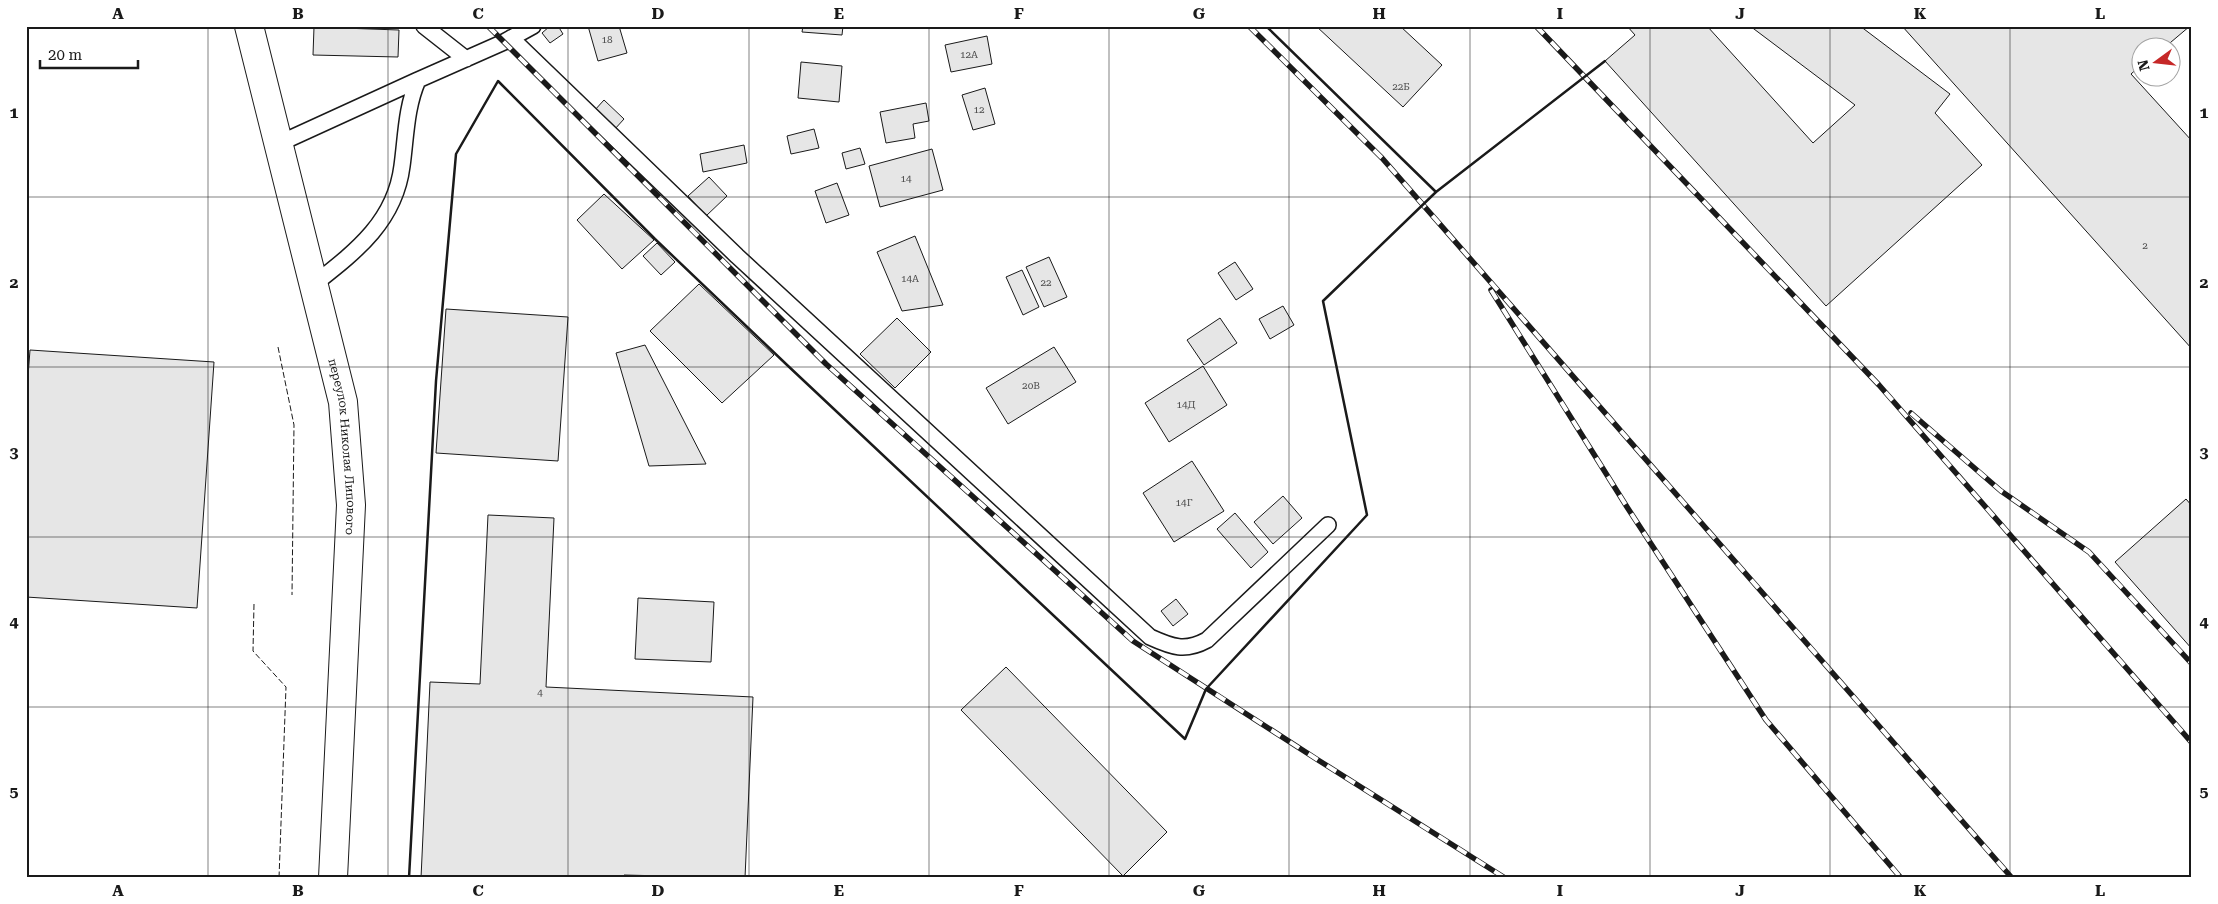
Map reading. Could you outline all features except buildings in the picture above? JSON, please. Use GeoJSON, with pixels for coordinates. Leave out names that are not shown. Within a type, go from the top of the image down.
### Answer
{"type":"FeatureCollection","features":[{"type":"Feature","properties":{"kind":"street","name":"переулок Николая Липового"},"geometry":{"type":"LineString","coordinates":[[249,26],[342,402],[351,505],[333,878]]}},
{"type":"Feature","properties":{"kind":"lane"},"geometry":{"type":"LineString","coordinates":[[424,26],[466,58]]}},
{"type":"Feature","properties":{"kind":"lane"},"geometry":{"type":"LineString","coordinates":[[278,144],[511,38],[533,26]]}},
{"type":"Feature","properties":{"kind":"lane"},"geometry":{"type":"LineString","coordinates":[[511,38],[737,256],[1150,637],[1180,647],[1193,647],[1207,640],[1328,525]]}},
{"type":"Feature","properties":{"kind":"lane"},"geometry":{"type":"LineString","coordinates":[[313,285],[359,248],[387,213],[398,190],[410,97],[418,80]]}},
{"type":"Feature","properties":{"kind":"railway"},"geometry":{"type":"LineString","coordinates":[[488,26],[826,364],[1133,641],[1505,878]]}},
{"type":"Feature","properties":{"kind":"railway"},"geometry":{"type":"LineString","coordinates":[[1249,26],[1382,158],[2012,878]]}},
{"type":"Feature","properties":{"kind":"railway"},"geometry":{"type":"LineString","coordinates":[[1536,26],[1879,385],[2192,743]]}},
{"type":"Feature","properties":{"kind":"railway"},"geometry":{"type":"LineString","coordinates":[[1491,290],[1627,507],[1766,720],[1901,878]]}},
{"type":"Feature","properties":{"kind":"railway"},"geometry":{"type":"LineString","coordinates":[[1911,413],[2001,491],[2089,552],[2192,664]]}},
{"type":"Feature","properties":{"kind":"fence"},"geometry":{"type":"LineString","coordinates":[[278,347],[294,425],[292,595]]}},
{"type":"Feature","properties":{"kind":"fence"},"geometry":{"type":"LineString","coordinates":[[254,604],[253,651],[286,687],[279,878]]}},
{"type":"Feature","properties":{"kind":"wall"},"geometry":{"type":"LineString","coordinates":[[1266,26],[1436,192],[1605,61]]}},
{"type":"Feature","properties":{"kind":"wall"},"geometry":{"type":"LineString","coordinates":[[409,878],[436,381],[456,154],[498,81],[655,239],[1185,739],[1206,689],[1367,515],[1323,301],[1436,192]]}}]}
